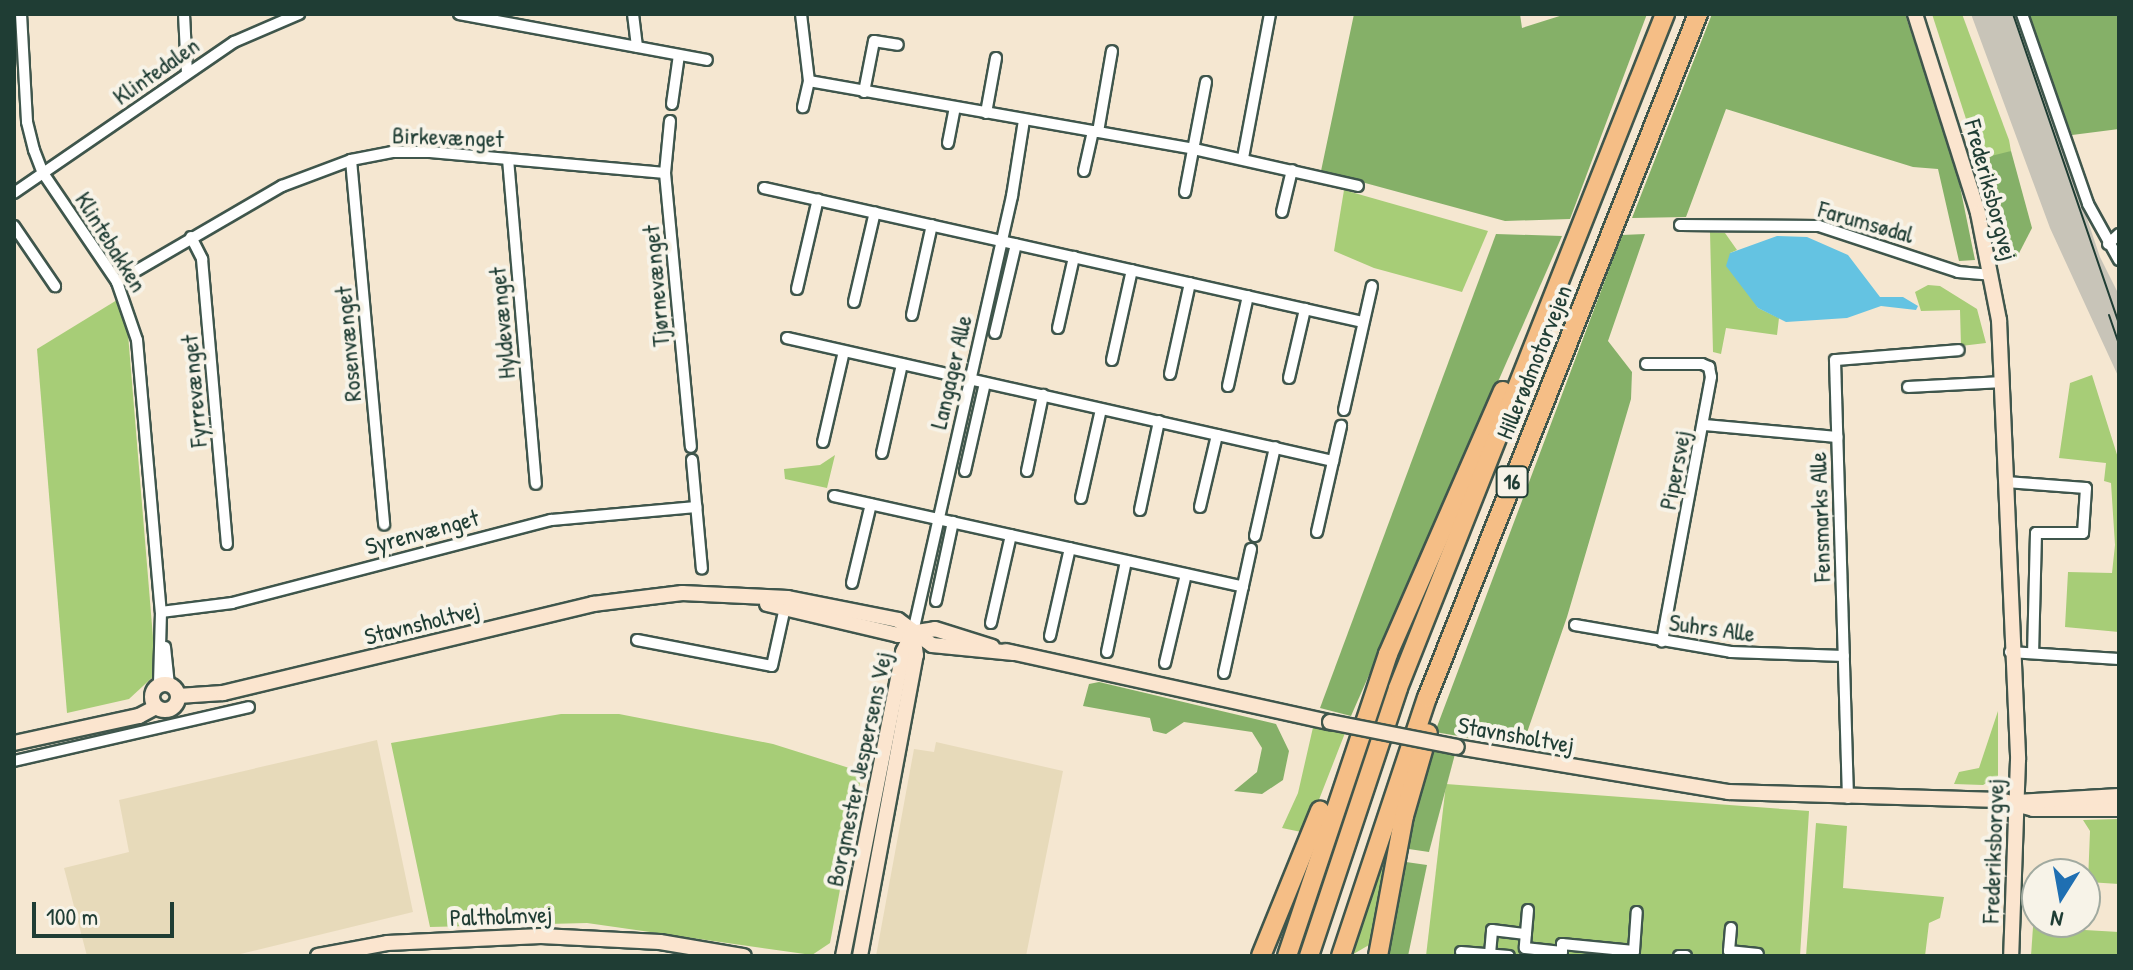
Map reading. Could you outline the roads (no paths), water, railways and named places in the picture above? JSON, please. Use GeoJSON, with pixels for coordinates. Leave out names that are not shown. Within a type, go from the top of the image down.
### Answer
{"type":"FeatureCollection","features":[{"type":"Feature","properties":{"kind":"highway","name":"Hillerødmotorvejen"},"geometry":{"type":"LineString","coordinates":[[1309,956],[1398,688],[1665,14]]}},
{"type":"Feature","properties":{"kind":"highway","name":"Hillerødmotorvejen"},"geometry":{"type":"LineString","coordinates":[[1341,956],[1427,698],[1698,14]]}},
{"type":"Feature","properties":{"kind":"highway"},"geometry":{"type":"LineString","coordinates":[[1261,956],[1388,654],[1521,352],[1532,351]]}},
{"type":"Feature","properties":{"kind":"highway"},"geometry":{"type":"LineString","coordinates":[[1378,956],[1412,784],[1492,533]]}},
{"type":"Feature","properties":{"kind":"highway"},"geometry":{"type":"LineString","coordinates":[[1287,956],[1388,654]]}},
{"type":"Feature","properties":{"kind":"street","name":"Klintebakken"},"geometry":{"type":"LineString","coordinates":[[21,14],[27,122],[43,173],[117,282],[137,340],[162,642],[170,692]]}},
{"type":"Feature","properties":{"kind":"street"},"geometry":{"type":"LineString","coordinates":[[184,14],[187,73]]}},
{"type":"Feature","properties":{"kind":"street","name":"Klintedalen"},"geometry":{"type":"LineString","coordinates":[[14,193],[187,73],[266,25],[299,14]]}},
{"type":"Feature","properties":{"kind":"street"},"geometry":{"type":"LineString","coordinates":[[459,14],[490,17],[707,60]]}},
{"type":"Feature","properties":{"kind":"street"},"geometry":{"type":"LineString","coordinates":[[633,14],[637,47]]}},
{"type":"Feature","properties":{"kind":"street"},"geometry":{"type":"LineString","coordinates":[[801,14],[809,81],[803,107]]}},
{"type":"Feature","properties":{"kind":"street"},"geometry":{"type":"LineString","coordinates":[[1243,158],[1270,14]]}},
{"type":"Feature","properties":{"kind":"street","name":"Frederiksborgvej"},"geometry":{"type":"LineString","coordinates":[[1915,14],[1964,162],[1991,275],[2003,382],[2017,803],[2011,956]]}},
{"type":"Feature","properties":{"kind":"street"},"geometry":{"type":"LineString","coordinates":[[2022,14],[2088,204],[2119,260]]}},
{"type":"Feature","properties":{"kind":"street"},"geometry":{"type":"LineString","coordinates":[[864,92],[874,41],[898,45]]}},
{"type":"Feature","properties":{"kind":"street"},"geometry":{"type":"LineString","coordinates":[[1084,171],[1112,51]]}},
{"type":"Feature","properties":{"kind":"street"},"geometry":{"type":"LineString","coordinates":[[672,104],[679,55]]}},
{"type":"Feature","properties":{"kind":"street"},"geometry":{"type":"LineString","coordinates":[[986,113],[996,58]]}},
{"type":"Feature","properties":{"kind":"street"},"geometry":{"type":"LineString","coordinates":[[809,81],[1243,158],[1358,186]]}},
{"type":"Feature","properties":{"kind":"street"},"geometry":{"type":"LineString","coordinates":[[1185,192],[1206,82]]}},
{"type":"Feature","properties":{"kind":"street"},"geometry":{"type":"LineString","coordinates":[[948,143],[955,108]]}},
{"type":"Feature","properties":{"kind":"street","name":"Langager Alle"},"geometry":{"type":"LineString","coordinates":[[913,632],[1001,241],[1024,120]]}},
{"type":"Feature","properties":{"kind":"street","name":"Tjørnevænget"},"geometry":{"type":"LineString","coordinates":[[670,121],[665,173],[691,447]]}},
{"type":"Feature","properties":{"kind":"street","name":"Birkevænget"},"geometry":{"type":"LineString","coordinates":[[117,282],[191,237],[318,168],[351,160],[392,152],[665,173]]}},
{"type":"Feature","properties":{"kind":"street","name":"Hyldevænget"},"geometry":{"type":"LineString","coordinates":[[508,159],[536,484]]}},
{"type":"Feature","properties":{"kind":"street","name":"Rosenvænget"},"geometry":{"type":"LineString","coordinates":[[351,160],[384,525]]}},
{"type":"Feature","properties":{"kind":"street"},"geometry":{"type":"LineString","coordinates":[[1282,212],[1292,170]]}},
{"type":"Feature","properties":{"kind":"street"},"geometry":{"type":"LineString","coordinates":[[764,188],[1363,322]]}},
{"type":"Feature","properties":{"kind":"street"},"geometry":{"type":"LineString","coordinates":[[797,289],[818,199]]}},
{"type":"Feature","properties":{"kind":"street"},"geometry":{"type":"LineString","coordinates":[[854,302],[875,212]]}},
{"type":"Feature","properties":{"kind":"street"},"geometry":{"type":"LineString","coordinates":[[912,315],[932,225]]}},
{"type":"Feature","properties":{"kind":"street","name":"Farumsødal"},"geometry":{"type":"LineString","coordinates":[[1680,225],[1819,226],[1958,272],[1991,275]]}},
{"type":"Feature","properties":{"kind":"street"},"geometry":{"type":"LineString","coordinates":[[14,226],[55,286]]}},
{"type":"Feature","properties":{"kind":"street"},"geometry":{"type":"LineString","coordinates":[[2108,244],[2119,234]]}},
{"type":"Feature","properties":{"kind":"street","name":"Fyrrevænget"},"geometry":{"type":"LineString","coordinates":[[191,237],[202,259],[227,544]]}},
{"type":"Feature","properties":{"kind":"street"},"geometry":{"type":"LineString","coordinates":[[995,333],[1016,244]]}},
{"type":"Feature","properties":{"kind":"street"},"geometry":{"type":"LineString","coordinates":[[1058,328],[1074,257]]}},
{"type":"Feature","properties":{"kind":"street"},"geometry":{"type":"LineString","coordinates":[[1112,360],[1132,270]]}},
{"type":"Feature","properties":{"kind":"street"},"geometry":{"type":"LineString","coordinates":[[1170,374],[1190,283]]}},
{"type":"Feature","properties":{"kind":"street"},"geometry":{"type":"LineString","coordinates":[[1344,410],[1372,286]]}},
{"type":"Feature","properties":{"kind":"street"},"geometry":{"type":"LineString","coordinates":[[1228,386],[1248,296]]}},
{"type":"Feature","properties":{"kind":"street"},"geometry":{"type":"LineString","coordinates":[[1289,378],[1305,309]]}},
{"type":"Feature","properties":{"kind":"street"},"geometry":{"type":"LineString","coordinates":[[787,338],[1333,461]]}},
{"type":"Feature","properties":{"kind":"street","name":"Fensmarks Alle"},"geometry":{"type":"LineString","coordinates":[[1848,798],[1835,360],[1959,350]]}},
{"type":"Feature","properties":{"kind":"street"},"geometry":{"type":"LineString","coordinates":[[823,442],[844,351]]}},
{"type":"Feature","properties":{"kind":"street"},"geometry":{"type":"LineString","coordinates":[[882,453],[902,364]]}},
{"type":"Feature","properties":{"kind":"street","name":"Pipersvej"},"geometry":{"type":"LineString","coordinates":[[1646,364],[1709,367],[1704,425],[1662,642]]}},
{"type":"Feature","properties":{"kind":"street"},"geometry":{"type":"LineString","coordinates":[[1908,387],[2003,382]]}},
{"type":"Feature","properties":{"kind":"street"},"geometry":{"type":"LineString","coordinates":[[965,471],[985,383]]}},
{"type":"Feature","properties":{"kind":"street"},"geometry":{"type":"LineString","coordinates":[[1027,471],[1043,395]]}},
{"type":"Feature","properties":{"kind":"street"},"geometry":{"type":"LineString","coordinates":[[1081,498],[1101,409]]}},
{"type":"Feature","properties":{"kind":"street"},"geometry":{"type":"LineString","coordinates":[[1140,510],[1159,421]]}},
{"type":"Feature","properties":{"kind":"street"},"geometry":{"type":"LineString","coordinates":[[1704,425],[1837,437]]}},
{"type":"Feature","properties":{"kind":"street"},"geometry":{"type":"LineString","coordinates":[[1317,532],[1341,426]]}},
{"type":"Feature","properties":{"kind":"street"},"geometry":{"type":"LineString","coordinates":[[1200,507],[1217,435]]}},
{"type":"Feature","properties":{"kind":"street"},"geometry":{"type":"LineString","coordinates":[[1255,536],[1275,447]]}},
{"type":"Feature","properties":{"kind":"street"},"geometry":{"type":"LineString","coordinates":[[692,460],[702,569]]}},
{"type":"Feature","properties":{"kind":"street"},"geometry":{"type":"LineString","coordinates":[[2006,482],[2086,488],[2083,533],[2036,533],[2033,652]]}},
{"type":"Feature","properties":{"kind":"street"},"geometry":{"type":"LineString","coordinates":[[834,496],[1243,587]]}},
{"type":"Feature","properties":{"kind":"street"},"geometry":{"type":"LineString","coordinates":[[852,583],[871,504]]}},
{"type":"Feature","properties":{"kind":"street","name":"Syrenvænget"},"geometry":{"type":"LineString","coordinates":[[161,612],[232,603],[551,520],[696,507]]}},
{"type":"Feature","properties":{"kind":"street"},"geometry":{"type":"LineString","coordinates":[[936,601],[953,522]]}},
{"type":"Feature","properties":{"kind":"street"},"geometry":{"type":"LineString","coordinates":[[991,623],[1011,535]]}},
{"type":"Feature","properties":{"kind":"street"},"geometry":{"type":"LineString","coordinates":[[1050,636],[1070,548]]}},
{"type":"Feature","properties":{"kind":"street"},"geometry":{"type":"LineString","coordinates":[[1224,673],[1251,549]]}},
{"type":"Feature","properties":{"kind":"street"},"geometry":{"type":"LineString","coordinates":[[1107,652],[1126,561]]}},
{"type":"Feature","properties":{"kind":"street"},"geometry":{"type":"LineString","coordinates":[[1165,663],[1186,574]]}},
{"type":"Feature","properties":{"kind":"street","name":"Stavnsholtvej"},"geometry":{"type":"LineString","coordinates":[[153,703],[167,710],[170,692],[223,693],[632,599],[786,602],[898,635],[935,629],[1014,653],[1330,722],[1656,782],[1848,798],[2017,803]]}},
{"type":"Feature","properties":{"kind":"street"},"geometry":{"type":"LineString","coordinates":[[637,640],[772,666],[786,602]]}},
{"type":"Feature","properties":{"kind":"street","name":"Suhrs Alle"},"geometry":{"type":"LineString","coordinates":[[1575,625],[1662,642],[1783,657],[1844,656]]}},
{"type":"Feature","properties":{"kind":"street","name":"Stavnsholtvej"},"geometry":{"type":"LineString","coordinates":[[913,632],[932,645],[1014,653]]}},
{"type":"Feature","properties":{"kind":"street","name":"Borgmester Jespersens Vej"},"geometry":{"type":"LineString","coordinates":[[843,956],[916,655],[913,632]]}},
{"type":"Feature","properties":{"kind":"street"},"geometry":{"type":"LineString","coordinates":[[2010,652],[2119,659]]}},
{"type":"Feature","properties":{"kind":"street"},"geometry":{"type":"LineString","coordinates":[[14,761],[97,729],[170,692]]}},
{"type":"Feature","properties":{"kind":"street"},"geometry":{"type":"LineString","coordinates":[[20,741],[249,707]]}},
{"type":"Feature","properties":{"kind":"street","name":"Borgmester Jespersens Vej"},"geometry":{"type":"LineString","coordinates":[[860,956],[890,758]]}},
{"type":"Feature","properties":{"kind":"street"},"geometry":{"type":"LineString","coordinates":[[2017,803],[2119,796]]}},
{"type":"Feature","properties":{"kind":"street"},"geometry":{"type":"LineString","coordinates":[[2017,803],[2033,809],[2119,809]]}},
{"type":"Feature","properties":{"kind":"street"},"geometry":{"type":"LineString","coordinates":[[1516,952],[1528,910]]}},
{"type":"Feature","properties":{"kind":"street"},"geometry":{"type":"LineString","coordinates":[[1461,952],[1562,952],[1562,944],[1634,953],[1637,912]]}},
{"type":"Feature","properties":{"kind":"street"},"geometry":{"type":"LineString","coordinates":[[1731,928],[1733,954],[1758,954]]}},
{"type":"Feature","properties":{"kind":"street"},"geometry":{"type":"LineString","coordinates":[[1490,954],[1492,930],[1521,934]]}},
{"type":"Feature","properties":{"kind":"street","name":"Paltholmvej"},"geometry":{"type":"LineString","coordinates":[[318,956],[387,943],[541,936],[686,946],[744,956]]}},
{"type":"Feature","properties":{"kind":"street","name":"Paltholmvej"},"geometry":{"type":"LineString","coordinates":[[686,946],[716,956]]}},
{"type":"Feature","properties":{"kind":"street"},"geometry":{"type":"LineString","coordinates":[[1679,956],[1687,956]]}},
{"type":"Feature","properties":{"kind":"water"},"geometry":{"type":"Polygon","coordinates":[[[1777,236],[1807,237],[1848,255],[1880,297],[1903,297],[1918,306],[1916,310],[1881,306],[1847,318],[1786,322],[1758,308],[1726,266],[1730,253],[1777,236]]]}},
{"type":"Feature","properties":{"kind":"tram line"},"geometry":{"type":"LineString","coordinates":[[2013,14],[2119,324]]}},
{"type":"Feature","properties":{"kind":"tram line"},"geometry":{"type":"LineString","coordinates":[[2109,315],[2119,344]]}}]}
